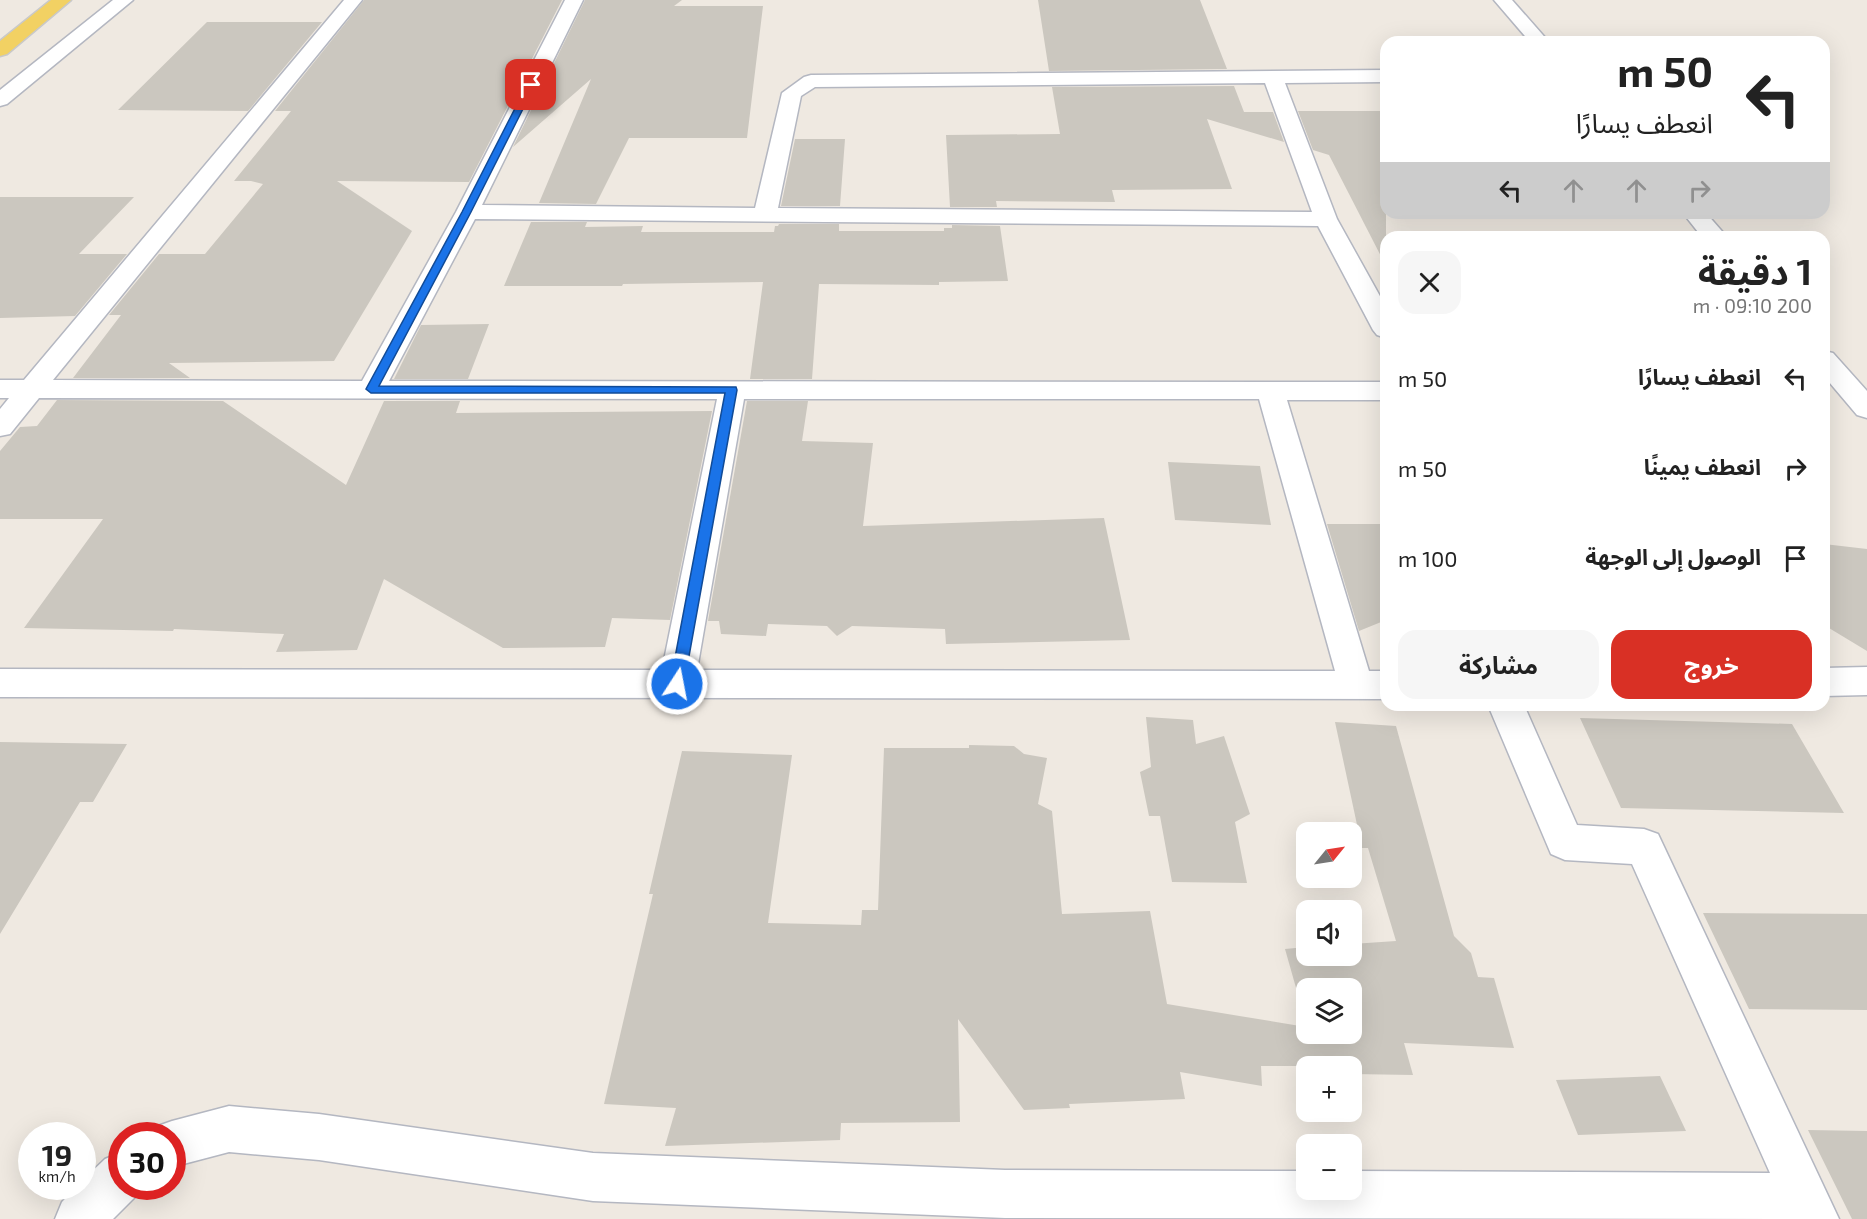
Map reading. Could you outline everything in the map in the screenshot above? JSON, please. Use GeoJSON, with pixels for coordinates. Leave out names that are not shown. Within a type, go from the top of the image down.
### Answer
{"type":"FeatureCollection","features":[{"type":"Feature","properties":{"kind":"main road"},"geometry":{"type":"LineString","coordinates":[[0,50],[62,0]]}},
{"type":"Feature","properties":{"kind":"street"},"geometry":{"type":"LineString","coordinates":[[0,100],[123,0]]}},
{"type":"Feature","properties":{"kind":"street"},"geometry":{"type":"LineString","coordinates":[[0,427],[353,0]]}},
{"type":"Feature","properties":{"kind":"street"},"geometry":{"type":"LineString","coordinates":[[371,389],[467,212],[574,0]]}},
{"type":"Feature","properties":{"kind":"street"},"geometry":{"type":"LineString","coordinates":[[1503,0],[1535,36]]}},
{"type":"Feature","properties":{"kind":"street"},"geometry":{"type":"LineString","coordinates":[[765,214],[792,93],[812,81],[1380,76]]}},
{"type":"Feature","properties":{"kind":"street"},"geometry":{"type":"LineString","coordinates":[[1273,77],[1326,219],[1380,319]]}},
{"type":"Feature","properties":{"kind":"street"},"geometry":{"type":"LineString","coordinates":[[467,212],[1326,219]]}},
{"type":"Feature","properties":{"kind":"street"},"geometry":{"type":"LineString","coordinates":[[1699,219],[1710,231]]}},
{"type":"Feature","properties":{"kind":"street"},"geometry":{"type":"LineString","coordinates":[[1830,365],[1862,397]]}},
{"type":"Feature","properties":{"kind":"street"},"geometry":{"type":"LineString","coordinates":[[0,388],[1380,391]]}},
{"type":"Feature","properties":{"kind":"street"},"geometry":{"type":"LineString","coordinates":[[677,684],[732,390]]}},
{"type":"Feature","properties":{"kind":"street"},"geometry":{"type":"LineString","coordinates":[[0,683],[1371,685],[1270,390]]}},
{"type":"Feature","properties":{"kind":"street"},"geometry":{"type":"LineString","coordinates":[[1830,392],[1862,397]]}},
{"type":"Feature","properties":{"kind":"street"},"geometry":{"type":"LineString","coordinates":[[1830,682],[1867,681]]}},
{"type":"Feature","properties":{"kind":"street"},"geometry":{"type":"LineString","coordinates":[[186,1140],[229,1129],[319,1137],[593,1177],[1005,1194],[1201,1207],[1809,1208],[1644,847],[1565,842],[1509,711]]}},
{"type":"Feature","properties":{"kind":"street"},"geometry":{"type":"LineString","coordinates":[[79,1219],[108,1190]]}},
{"type":"Feature","properties":{"kind":"building"},"geometry":{"type":"Polygon","coordinates":[[[364,0],[562,0],[469,182],[337,181],[412,231],[334,361],[169,363],[190,378],[73,378],[121,315],[109,315],[159,254],[205,254],[263,184],[234,181],[291,111],[275,111],[364,0]]]}},
{"type":"Feature","properties":{"kind":"building"},"geometry":{"type":"Polygon","coordinates":[[[585,0],[682,0],[674,6],[763,6],[747,138],[629,138],[596,204],[539,203],[591,79],[513,147],[585,0]]]}},
{"type":"Feature","properties":{"kind":"building"},"geometry":{"type":"Polygon","coordinates":[[[1038,0],[1200,0],[1227,69],[1049,71],[1038,0]]]}},
{"type":"Feature","properties":{"kind":"building"},"geometry":{"type":"Polygon","coordinates":[[[207,22],[322,22],[248,111],[118,110],[207,22]]]}},
{"type":"Feature","properties":{"kind":"building"},"geometry":{"type":"Polygon","coordinates":[[[1234,86],[1244,112],[1273,112],[1284,142],[1207,119],[1232,189],[1112,190],[1115,202],[996,201],[997,207],[950,207],[946,135],[1060,134],[1052,87],[1234,86]]]}},
{"type":"Feature","properties":{"kind":"building"},"geometry":{"type":"Polygon","coordinates":[[[1298,111],[1380,111],[1380,219],[1386,219],[1386,231],[1380,231],[1380,254],[1329,155],[1313,150],[1298,111]]]}},
{"type":"Feature","properties":{"kind":"building"},"geometry":{"type":"Polygon","coordinates":[[[795,139],[845,139],[840,206],[781,206],[795,139]]]}},
{"type":"Feature","properties":{"kind":"building"},"geometry":{"type":"Polygon","coordinates":[[[0,197],[134,197],[79,254],[127,254],[75,316],[0,318],[0,197]]]}},
{"type":"Feature","properties":{"kind":"building"},"geometry":{"type":"Polygon","coordinates":[[[531,222],[587,222],[585,227],[643,226],[641,232],[774,232],[775,226],[779,224],[839,224],[839,231],[944,231],[944,228],[952,228],[952,225],[1000,226],[1008,281],[939,282],[939,285],[819,284],[812,379],[750,379],[763,282],[623,284],[622,286],[504,286],[531,222]]]}},
{"type":"Feature","properties":{"kind":"building"},"geometry":{"type":"Polygon","coordinates":[[[489,324],[468,379],[394,379],[421,325],[489,324]]]}},
{"type":"Feature","properties":{"kind":"building"},"geometry":{"type":"Polygon","coordinates":[[[57,400],[223,401],[346,485],[384,401],[460,401],[456,413],[712,411],[670,620],[612,618],[605,647],[503,648],[384,579],[357,650],[276,652],[284,634],[174,629],[173,631],[24,628],[103,519],[0,519],[0,451],[20,427],[37,426],[57,400]]]}},
{"type":"Feature","properties":{"kind":"building"},"geometry":{"type":"Polygon","coordinates":[[[747,401],[808,401],[802,441],[873,443],[863,526],[1104,518],[1130,640],[946,644],[945,629],[852,626],[837,636],[827,626],[768,624],[766,636],[721,634],[719,621],[708,621],[747,401]]]}},
{"type":"Feature","properties":{"kind":"building"},"geometry":{"type":"Polygon","coordinates":[[[1168,462],[1260,466],[1271,525],[1175,520],[1168,462]]]}},
{"type":"Feature","properties":{"kind":"building"},"geometry":{"type":"Polygon","coordinates":[[[1327,524],[1380,524],[1380,622],[1359,631],[1327,524]]]}},
{"type":"Feature","properties":{"kind":"building"},"geometry":{"type":"Polygon","coordinates":[[[1830,545],[1867,549],[1867,651],[1830,629],[1830,545]]]}},
{"type":"Feature","properties":{"kind":"building"},"geometry":{"type":"Polygon","coordinates":[[[1146,717],[1193,720],[1196,744],[1224,736],[1250,814],[1235,822],[1247,883],[1172,882],[1160,816],[1149,816],[1140,772],[1151,767],[1146,717]]]}},
{"type":"Feature","properties":{"kind":"building"},"geometry":{"type":"Polygon","coordinates":[[[1580,718],[1792,724],[1844,813],[1621,808],[1580,718]]]}},
{"type":"Feature","properties":{"kind":"building"},"geometry":{"type":"Polygon","coordinates":[[[1335,722],[1396,726],[1454,936],[1471,953],[1478,977],[1494,978],[1514,1048],[1404,1043],[1413,1075],[1362,1074],[1362,1056],[1296,1056],[1296,1066],[1261,1066],[1262,1086],[1180,1072],[1185,1099],[1069,1104],[1070,1108],[1024,1110],[958,1019],[960,1122],[841,1123],[840,1140],[665,1146],[676,1108],[604,1104],[653,894],[649,894],[682,751],[792,755],[768,923],[861,925],[862,910],[878,910],[884,748],[1014,746],[1024,754],[1047,758],[1038,804],[1052,811],[1062,914],[1150,911],[1167,1004],[1296,1025],[1296,1044],[1362,1044],[1362,978],[1296,978],[1296,988],[1285,949],[1296,948],[1296,966],[1362,966],[1362,943],[1396,941],[1368,848],[1362,848],[1362,822],[1356,822],[1335,722]]]}},
{"type":"Feature","properties":{"kind":"building"},"geometry":{"type":"Polygon","coordinates":[[[0,742],[127,744],[93,802],[80,802],[0,934],[0,742]]]}},
{"type":"Feature","properties":{"kind":"building"},"geometry":{"type":"Polygon","coordinates":[[[1703,913],[1867,914],[1867,1010],[1749,1009],[1703,913]]]}},
{"type":"Feature","properties":{"kind":"building"},"geometry":{"type":"Polygon","coordinates":[[[1660,1076],[1686,1131],[1578,1135],[1556,1080],[1660,1076]]]}},
{"type":"Feature","properties":{"kind":"building"},"geometry":{"type":"Polygon","coordinates":[[[1808,1130],[1867,1131],[1867,1219],[1852,1219],[1808,1130]]]}},
{"type":"Feature","properties":{"kind":"route"},"geometry":{"type":"LineString","coordinates":[[531,85],[467,212],[371,389],[732,390],[677,684]]}}]}
